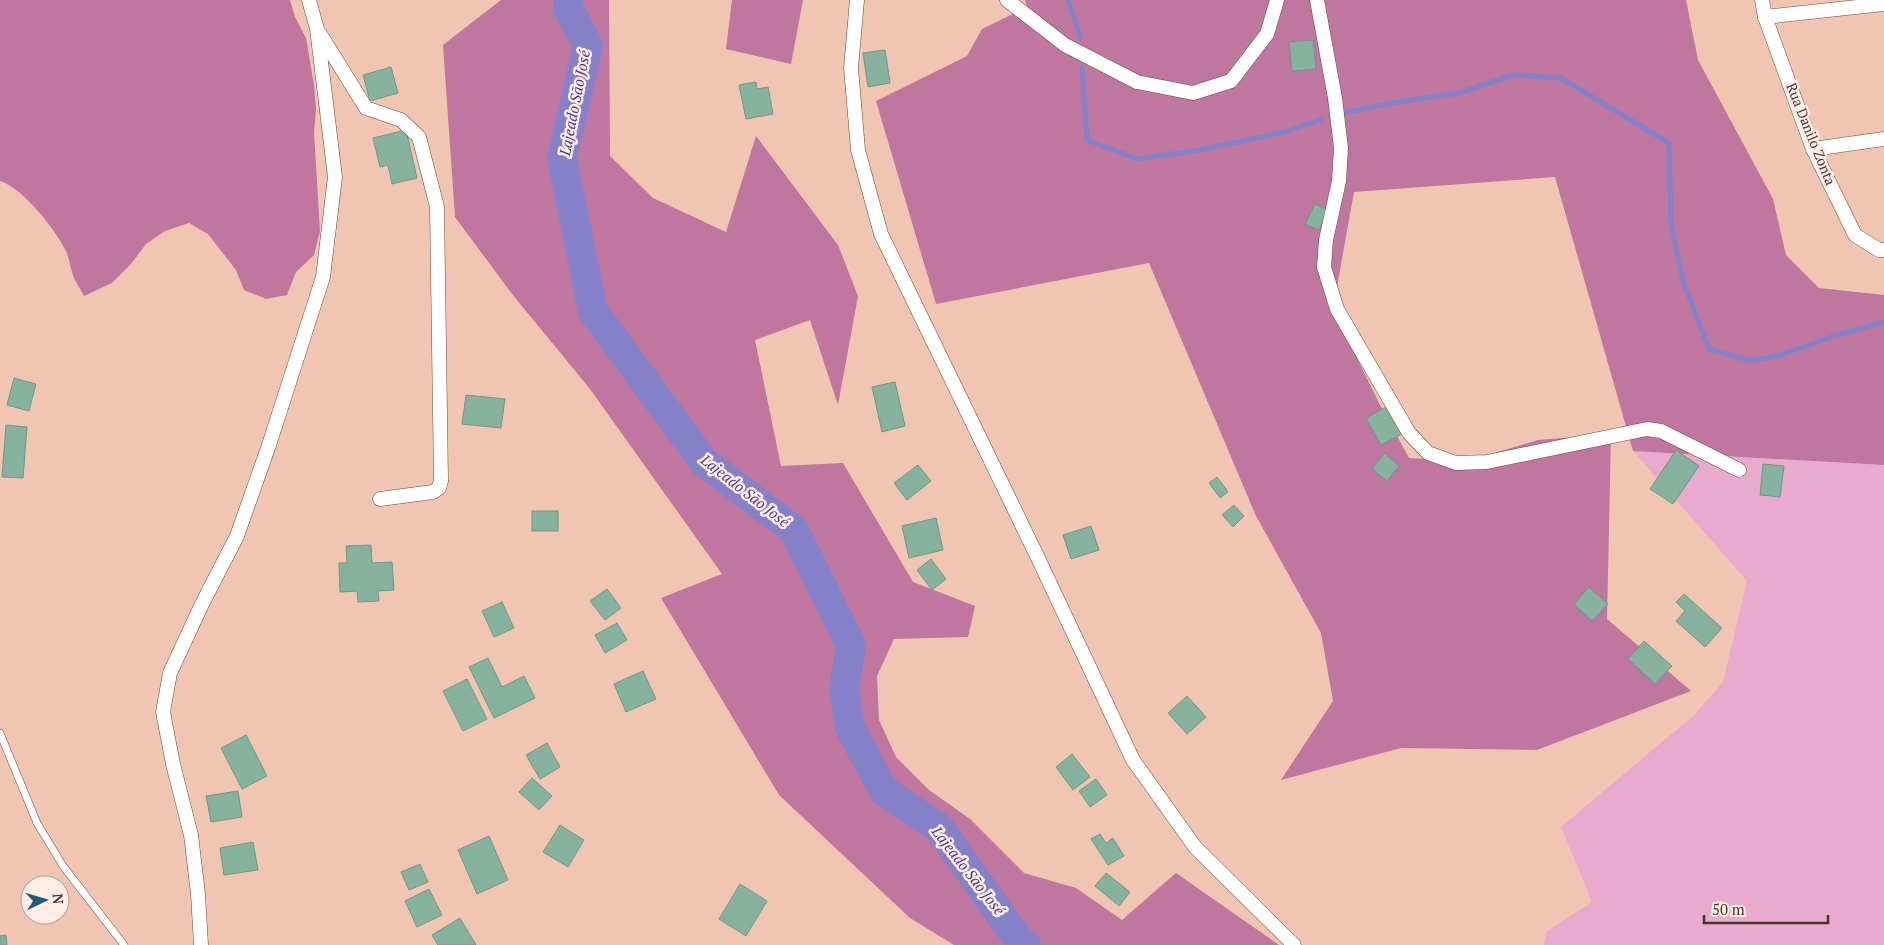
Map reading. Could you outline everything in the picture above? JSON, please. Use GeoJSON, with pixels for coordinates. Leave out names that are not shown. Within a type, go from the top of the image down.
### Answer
{"type":"FeatureCollection","features":[{"type":"Feature","properties":{"kind":"street"},"geometry":{"type":"LineString","coordinates":[[201,945],[198,894],[191,835],[173,764],[163,712],[170,672],[237,536],[324,277],[335,177],[317,29],[309,0]]}},
{"type":"Feature","properties":{"kind":"street"},"geometry":{"type":"LineString","coordinates":[[857,0],[850,68],[858,150],[881,234],[1034,549],[1133,760],[1195,847],[1294,945]]}},
{"type":"Feature","properties":{"kind":"street"},"geometry":{"type":"LineString","coordinates":[[1007,0],[1065,45],[1137,82],[1193,93],[1231,80],[1267,34],[1277,0]]}},
{"type":"Feature","properties":{"kind":"street"},"geometry":{"type":"LineString","coordinates":[[1317,0],[1335,98],[1341,148],[1339,180],[1326,240],[1324,267],[1337,309],[1410,433],[1428,452],[1456,463],[1487,462],[1647,429],[1661,431],[1739,470]]}},
{"type":"Feature","properties":{"kind":"street","name":"Rua Danilo Zonta"},"geometry":{"type":"LineString","coordinates":[[1762,0],[1765,17],[1813,149],[1855,235],[1880,250],[1884,250]]}},
{"type":"Feature","properties":{"kind":"street"},"geometry":{"type":"LineString","coordinates":[[1765,17],[1884,4]]}},
{"type":"Feature","properties":{"kind":"street"},"geometry":{"type":"LineString","coordinates":[[317,29],[366,108],[401,120],[419,138],[438,207],[441,481],[439,488],[432,492],[380,499]]}},
{"type":"Feature","properties":{"kind":"street"},"geometry":{"type":"LineString","coordinates":[[1813,149],[1884,139]]}},
{"type":"Feature","properties":{"kind":"lane"},"geometry":{"type":"LineString","coordinates":[[0,733],[37,823],[63,866],[124,945]]}},
{"type":"Feature","properties":{"kind":"shaded area"},"geometry":{"type":"Polygon","coordinates":[[[0,0],[290,0],[295,17],[306,38],[314,85],[316,109],[314,133],[320,231],[314,255],[296,272],[287,295],[266,299],[244,290],[236,270],[208,234],[189,223],[165,231],[146,244],[131,264],[112,283],[84,296],[73,275],[67,253],[56,233],[29,201],[9,185],[0,181],[0,0]]]}},
{"type":"Feature","properties":{"kind":"shaded area"},"geometry":{"type":"Polygon","coordinates":[[[501,0],[609,0],[610,156],[653,198],[726,232],[756,136],[838,245],[858,296],[838,405],[810,320],[755,340],[781,466],[843,463],[913,582],[975,606],[968,637],[894,639],[877,676],[879,720],[896,757],[929,790],[970,819],[1024,873],[1076,888],[1122,920],[1176,873],[1279,945],[954,945],[910,918],[779,795],[661,598],[722,574],[590,389],[512,294],[455,217],[443,45],[501,0]]]}},
{"type":"Feature","properties":{"kind":"shaded area"},"geometry":{"type":"Polygon","coordinates":[[[732,0],[803,0],[791,64],[726,49],[732,0]]]}},
{"type":"Feature","properties":{"kind":"shaded area"},"geometry":{"type":"Polygon","coordinates":[[[1025,0],[1686,0],[1698,60],[1773,199],[1786,255],[1819,288],[1884,295],[1884,465],[1633,451],[1555,177],[1354,192],[1333,309],[1379,403],[1409,458],[1468,461],[1538,440],[1611,434],[1607,619],[1691,691],[1537,750],[1401,748],[1281,780],[1333,701],[1321,633],[1256,516],[1149,263],[936,304],[876,101],[967,56],[982,29],[1027,7],[1025,0]]]}},
{"type":"Feature","properties":{"kind":"shaded area"},"geometry":{"type":"Polygon","coordinates":[[[1633,451],[1884,465],[1884,945],[1544,945],[1547,931],[1592,902],[1561,827],[1694,715],[1723,682],[1747,581],[1633,451]]]}},
{"type":"Feature","properties":{"kind":"building"},"geometry":{"type":"Polygon","coordinates":[[[1313,40],[1316,69],[1292,71],[1289,42],[1313,40]]]}},
{"type":"Feature","properties":{"kind":"building"},"geometry":{"type":"Polygon","coordinates":[[[885,50],[890,83],[868,87],[863,53],[885,50]]]}},
{"type":"Feature","properties":{"kind":"building"},"geometry":{"type":"Polygon","coordinates":[[[391,67],[398,93],[370,101],[363,75],[391,67]]]}},
{"type":"Feature","properties":{"kind":"building"},"geometry":{"type":"Polygon","coordinates":[[[756,82],[757,89],[768,87],[773,114],[746,119],[739,85],[756,82]]]}},
{"type":"Feature","properties":{"kind":"building"},"geometry":{"type":"Polygon","coordinates":[[[406,130],[417,178],[392,184],[388,165],[380,167],[373,138],[406,130]]]}},
{"type":"Feature","properties":{"kind":"building"},"geometry":{"type":"Polygon","coordinates":[[[1315,204],[1328,210],[1319,230],[1305,224],[1315,204]]]}},
{"type":"Feature","properties":{"kind":"building"},"geometry":{"type":"Polygon","coordinates":[[[14,378],[36,384],[29,411],[7,405],[14,378]]]}},
{"type":"Feature","properties":{"kind":"building"},"geometry":{"type":"Polygon","coordinates":[[[895,382],[905,426],[882,432],[872,387],[895,382]]]}},
{"type":"Feature","properties":{"kind":"building"},"geometry":{"type":"Polygon","coordinates":[[[466,395],[505,399],[501,428],[462,424],[466,395]]]}},
{"type":"Feature","properties":{"kind":"building"},"geometry":{"type":"Polygon","coordinates":[[[1386,407],[1402,434],[1381,445],[1366,418],[1386,407]]]}},
{"type":"Feature","properties":{"kind":"building"},"geometry":{"type":"Polygon","coordinates":[[[6,425],[27,427],[23,478],[2,477],[6,425]]]}},
{"type":"Feature","properties":{"kind":"building"},"geometry":{"type":"Polygon","coordinates":[[[1676,450],[1699,466],[1673,504],[1650,489],[1676,450]]]}},
{"type":"Feature","properties":{"kind":"building"},"geometry":{"type":"Polygon","coordinates":[[[1384,453],[1399,466],[1387,481],[1372,469],[1384,453]]]}},
{"type":"Feature","properties":{"kind":"building"},"geometry":{"type":"Polygon","coordinates":[[[1763,464],[1784,466],[1780,497],[1760,495],[1763,464]]]}},
{"type":"Feature","properties":{"kind":"building"},"geometry":{"type":"Polygon","coordinates":[[[918,465],[931,481],[907,500],[894,483],[918,465]]]}},
{"type":"Feature","properties":{"kind":"building"},"geometry":{"type":"Polygon","coordinates":[[[1217,477],[1228,492],[1220,498],[1209,483],[1217,477]]]}},
{"type":"Feature","properties":{"kind":"building"},"geometry":{"type":"Polygon","coordinates":[[[1234,505],[1244,516],[1233,527],[1222,515],[1234,505]]]}},
{"type":"Feature","properties":{"kind":"building"},"geometry":{"type":"Polygon","coordinates":[[[532,511],[558,511],[558,531],[532,531],[532,511]]]}},
{"type":"Feature","properties":{"kind":"building"},"geometry":{"type":"Polygon","coordinates":[[[936,518],[943,550],[909,558],[902,526],[936,518]]]}},
{"type":"Feature","properties":{"kind":"building"},"geometry":{"type":"Polygon","coordinates":[[[1091,526],[1099,550],[1071,559],[1063,535],[1091,526]]]}},
{"type":"Feature","properties":{"kind":"building"},"geometry":{"type":"Polygon","coordinates":[[[371,545],[372,563],[392,562],[394,590],[378,591],[379,601],[358,602],[357,591],[340,592],[339,563],[347,563],[346,546],[371,545]]]}},
{"type":"Feature","properties":{"kind":"building"},"geometry":{"type":"Polygon","coordinates":[[[931,559],[946,579],[932,590],[917,570],[931,559]]]}},
{"type":"Feature","properties":{"kind":"building"},"geometry":{"type":"Polygon","coordinates":[[[1589,587],[1608,604],[1592,621],[1574,604],[1589,587]]]}},
{"type":"Feature","properties":{"kind":"building"},"geometry":{"type":"Polygon","coordinates":[[[607,589],[621,608],[605,620],[590,601],[607,589]]]}},
{"type":"Feature","properties":{"kind":"building"},"geometry":{"type":"Polygon","coordinates":[[[1684,594],[1722,628],[1705,647],[1676,621],[1685,611],[1676,602],[1684,594]]]}},
{"type":"Feature","properties":{"kind":"building"},"geometry":{"type":"Polygon","coordinates":[[[502,602],[514,628],[494,637],[482,611],[502,602]]]}},
{"type":"Feature","properties":{"kind":"building"},"geometry":{"type":"Polygon","coordinates":[[[617,623],[627,640],[605,653],[595,635],[617,623]]]}},
{"type":"Feature","properties":{"kind":"building"},"geometry":{"type":"Polygon","coordinates":[[[1644,641],[1672,666],[1655,684],[1628,659],[1644,641]]]}},
{"type":"Feature","properties":{"kind":"building"},"geometry":{"type":"Polygon","coordinates":[[[488,658],[502,687],[524,676],[535,698],[494,718],[469,667],[488,658]]]}},
{"type":"Feature","properties":{"kind":"building"},"geometry":{"type":"Polygon","coordinates":[[[643,671],[656,699],[626,712],[614,684],[643,671]]]}},
{"type":"Feature","properties":{"kind":"building"},"geometry":{"type":"Polygon","coordinates":[[[467,679],[487,719],[463,731],[443,691],[467,679]]]}},
{"type":"Feature","properties":{"kind":"building"},"geometry":{"type":"Polygon","coordinates":[[[1187,696],[1206,717],[1187,734],[1168,713],[1187,696]]]}},
{"type":"Feature","properties":{"kind":"building"},"geometry":{"type":"Polygon","coordinates":[[[246,735],[267,776],[242,789],[221,748],[246,735]]]}},
{"type":"Feature","properties":{"kind":"building"},"geometry":{"type":"Polygon","coordinates":[[[547,743],[560,767],[540,779],[526,755],[547,743]]]}},
{"type":"Feature","properties":{"kind":"building"},"geometry":{"type":"Polygon","coordinates":[[[1072,754],[1090,777],[1073,790],[1056,767],[1072,754]]]}},
{"type":"Feature","properties":{"kind":"building"},"geometry":{"type":"Polygon","coordinates":[[[532,778],[552,796],[539,810],[519,792],[532,778]]]}},
{"type":"Feature","properties":{"kind":"building"},"geometry":{"type":"Polygon","coordinates":[[[1096,779],[1107,795],[1090,807],[1079,791],[1096,779]]]}},
{"type":"Feature","properties":{"kind":"building"},"geometry":{"type":"Polygon","coordinates":[[[238,791],[242,817],[211,822],[206,796],[238,791]]]}},
{"type":"Feature","properties":{"kind":"building"},"geometry":{"type":"Polygon","coordinates":[[[560,825],[584,840],[568,867],[543,852],[560,825]]]}},
{"type":"Feature","properties":{"kind":"building"},"geometry":{"type":"Polygon","coordinates":[[[1100,834],[1106,843],[1113,838],[1124,856],[1108,865],[1091,839],[1100,834]]]}},
{"type":"Feature","properties":{"kind":"building"},"geometry":{"type":"Polygon","coordinates":[[[489,836],[508,880],[477,894],[458,850],[489,836]]]}},
{"type":"Feature","properties":{"kind":"building"},"geometry":{"type":"Polygon","coordinates":[[[253,842],[258,870],[224,875],[220,848],[253,842]]]}},
{"type":"Feature","properties":{"kind":"building"},"geometry":{"type":"Polygon","coordinates":[[[420,864],[428,882],[409,890],[401,872],[420,864]]]}},
{"type":"Feature","properties":{"kind":"building"},"geometry":{"type":"Polygon","coordinates":[[[1106,873],[1130,892],[1119,906],[1095,886],[1106,873]]]}},
{"type":"Feature","properties":{"kind":"building"},"geometry":{"type":"Polygon","coordinates":[[[740,884],[767,901],[746,936],[719,919],[740,884]]]}},
{"type":"Feature","properties":{"kind":"building"},"geometry":{"type":"Polygon","coordinates":[[[429,889],[442,915],[417,927],[405,901],[429,889]]]}},
{"type":"Feature","properties":{"kind":"building"},"geometry":{"type":"Polygon","coordinates":[[[460,918],[476,945],[438,945],[432,935],[460,918]]]}},
{"type":"Feature","properties":{"kind":"building"},"geometry":{"type":"Polygon","coordinates":[[[6,935],[7,945],[0,945],[0,936],[6,935]]]}},
{"type":"Feature","properties":{"kind":"waterway","name":"Lajeado São José"},"geometry":{"type":"LineString","coordinates":[[568,0],[568,8],[588,46],[562,158],[593,311],[704,462],[794,530],[851,645],[844,690],[850,728],[884,791],[940,829],[1021,943],[1026,945]]}},
{"type":"Feature","properties":{"kind":"waterway"},"geometry":{"type":"LineString","coordinates":[[1068,0],[1081,38]]}},
{"type":"Feature","properties":{"kind":"waterway"},"geometry":{"type":"LineString","coordinates":[[1082,68],[1087,140],[1137,159],[1200,150],[1284,132],[1322,119]]}},
{"type":"Feature","properties":{"kind":"waterway"},"geometry":{"type":"LineString","coordinates":[[1339,114],[1398,102],[1459,93],[1514,75],[1561,78],[1669,143],[1671,224],[1683,281],[1709,349],[1751,361],[1781,355],[1834,336],[1884,322]]}}]}
